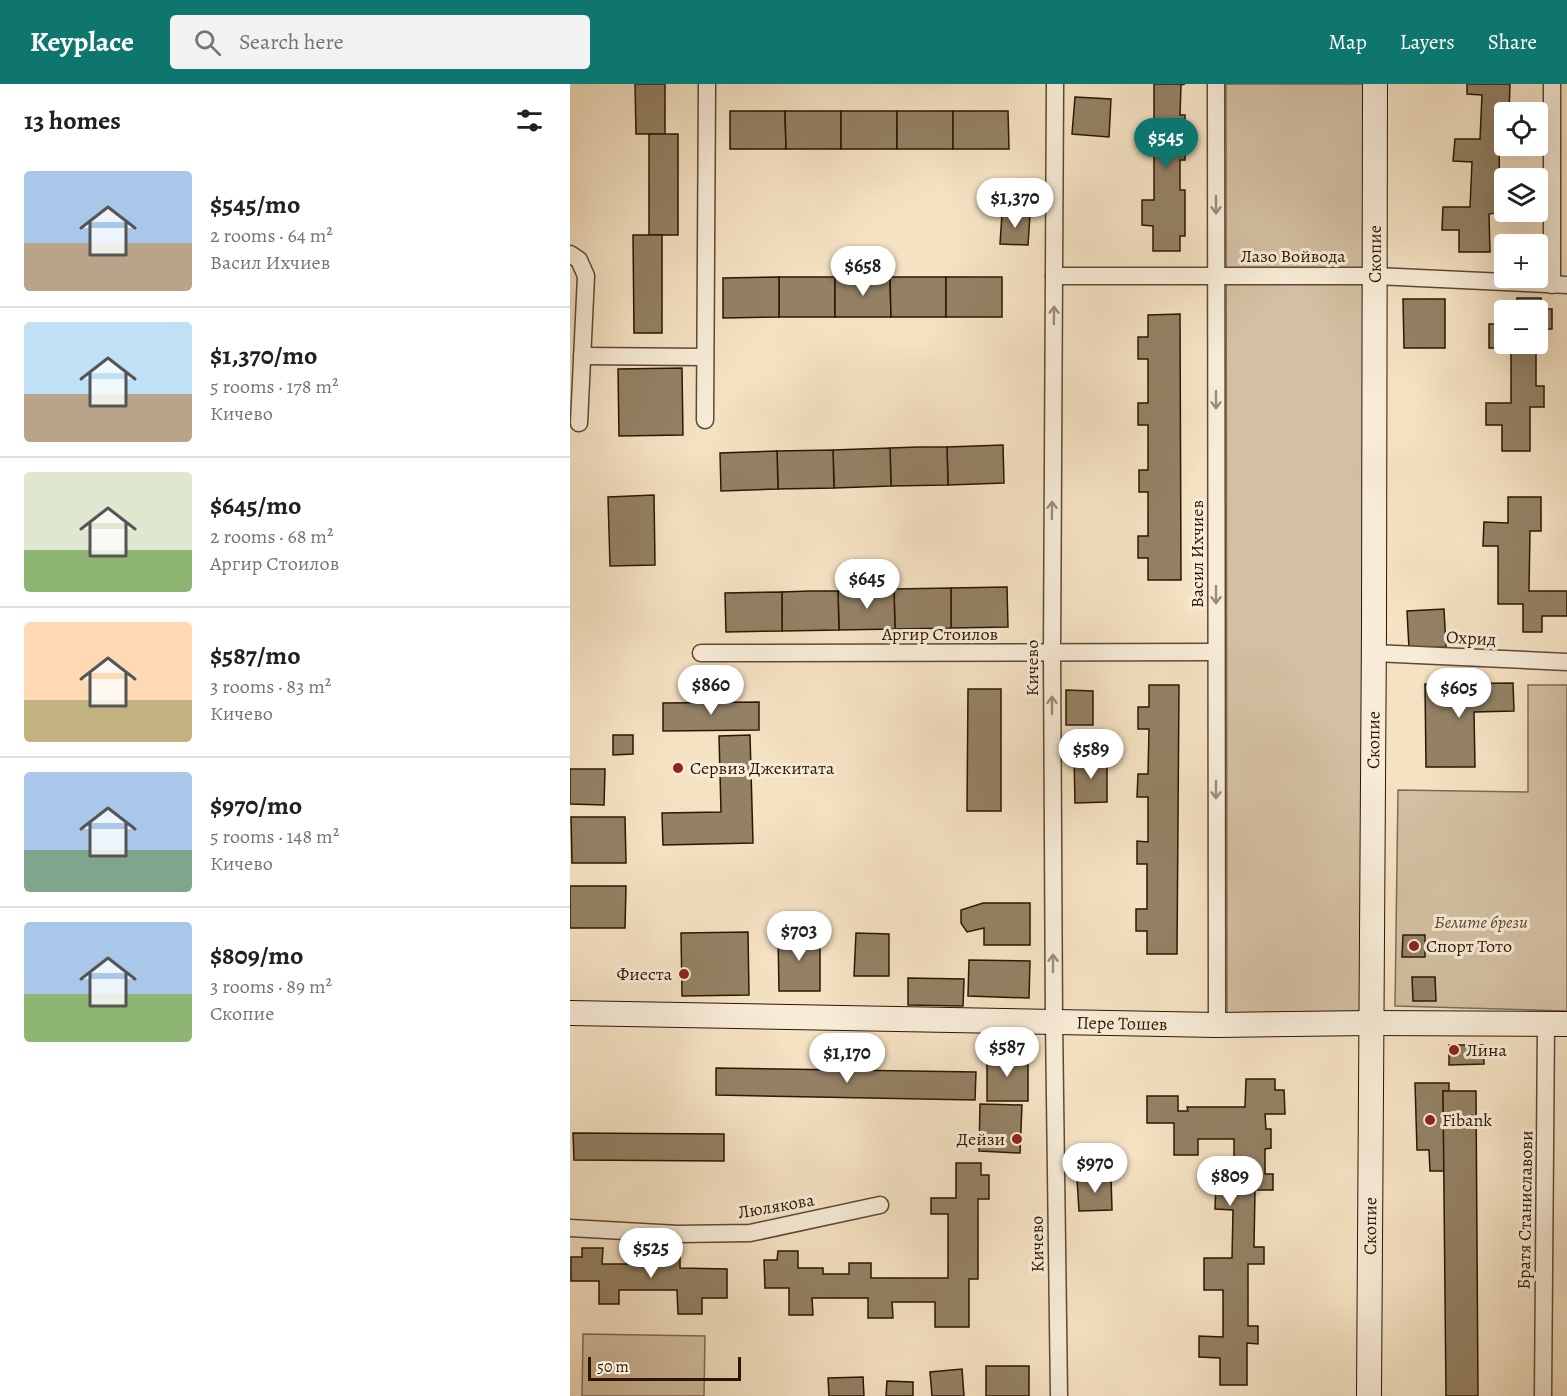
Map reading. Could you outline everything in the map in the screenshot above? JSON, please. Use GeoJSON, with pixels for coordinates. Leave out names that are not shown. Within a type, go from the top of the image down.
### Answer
{"type":"FeatureCollection","features":[{"type":"Feature","properties":{"kind":"street"},"geometry":{"type":"LineString","coordinates":[[705,420],[707,84]]}},
{"type":"Feature","properties":{"kind":"street","name":"Кичево"},"geometry":{"type":"LineString","coordinates":[[1055,84],[1052,653],[1059,1396]]}},
{"type":"Feature","properties":{"kind":"street","name":"Васил Ихчиев"},"geometry":{"type":"LineString","coordinates":[[1216,84],[1217,1025]]}},
{"type":"Feature","properties":{"kind":"street","name":"Скопие"},"geometry":{"type":"LineString","coordinates":[[1369,1396],[1376,276],[1375,84]]}},
{"type":"Feature","properties":{"kind":"street"},"geometry":{"type":"LineString","coordinates":[[1552,84],[1560,285]]}},
{"type":"Feature","properties":{"kind":"street"},"geometry":{"type":"LineString","coordinates":[[570,254],[579,260],[586,276],[579,423]]}},
{"type":"Feature","properties":{"kind":"street","name":"Лазо Войвода"},"geometry":{"type":"LineString","coordinates":[[1054,276],[1376,276],[1560,285]]}},
{"type":"Feature","properties":{"kind":"street"},"geometry":{"type":"LineString","coordinates":[[582,356],[705,357]]}},
{"type":"Feature","properties":{"kind":"street","name":"Аргир Стоилов"},"geometry":{"type":"LineString","coordinates":[[701,653],[1216,652]]}},
{"type":"Feature","properties":{"kind":"street","name":"Охрид"},"geometry":{"type":"LineString","coordinates":[[1374,653],[1567,662]]}},
{"type":"Feature","properties":{"kind":"street","name":"Пере Тошев"},"geometry":{"type":"LineString","coordinates":[[570,1013],[1217,1025],[1557,1024]]}},
{"type":"Feature","properties":{"kind":"street","name":"Братя Станиславови"},"geometry":{"type":"LineString","coordinates":[[1543,1396],[1557,1024]]}},
{"type":"Feature","properties":{"kind":"street","name":"Люлякова"},"geometry":{"type":"LineString","coordinates":[[570,1228],[678,1234],[750,1233],[880,1205]]}},
{"type":"Feature","properties":{"kind":"green space"},"geometry":{"type":"Polygon","coordinates":[[[1226,84],[1364,84],[1362,1016],[1227,1016],[1226,84]]]}},
{"type":"Feature","properties":{"kind":"green space","name":"Белите брези"},"geometry":{"type":"Polygon","coordinates":[[[1528,685],[1567,685],[1567,1011],[1395,1006],[1398,790],[1528,792],[1528,685]]]}},
{"type":"Feature","properties":{"kind":"green space"},"geometry":{"type":"Polygon","coordinates":[[[583,1334],[705,1336],[704,1396],[582,1396],[583,1334]]]}},
{"type":"Feature","properties":{"kind":"building"},"geometry":{"type":"Polygon","coordinates":[[[635,84],[665,84],[665,134],[636,134],[635,84]]]}},
{"type":"Feature","properties":{"kind":"building"},"geometry":{"type":"Polygon","coordinates":[[[1154,84],[1185,84],[1181,85],[1180,115],[1185,115],[1185,160],[1180,160],[1180,190],[1185,190],[1185,236],[1180,236],[1180,251],[1153,251],[1153,226],[1142,225],[1142,200],[1154,200],[1154,150],[1142,150],[1142,125],[1154,125],[1154,84]]]}},
{"type":"Feature","properties":{"kind":"building"},"geometry":{"type":"Polygon","coordinates":[[[1467,84],[1510,84],[1509,102],[1494,102],[1494,156],[1499,156],[1499,168],[1494,168],[1494,213],[1489,214],[1490,252],[1459,252],[1459,230],[1442,230],[1443,207],[1470,207],[1472,162],[1453,161],[1455,139],[1480,139],[1482,95],[1467,94],[1467,84]]]}},
{"type":"Feature","properties":{"kind":"building"},"geometry":{"type":"Polygon","coordinates":[[[1075,97],[1111,99],[1109,137],[1072,134],[1075,97]]]}},
{"type":"Feature","properties":{"kind":"building"},"geometry":{"type":"Polygon","coordinates":[[[730,111],[785,111],[786,149],[730,149],[730,111]]]}},
{"type":"Feature","properties":{"kind":"building"},"geometry":{"type":"Polygon","coordinates":[[[785,111],[841,111],[841,149],[786,149],[785,111]]]}},
{"type":"Feature","properties":{"kind":"building"},"geometry":{"type":"Polygon","coordinates":[[[841,111],[897,111],[897,149],[841,149],[841,111]]]}},
{"type":"Feature","properties":{"kind":"building"},"geometry":{"type":"Polygon","coordinates":[[[897,111],[953,111],[953,149],[897,149],[897,111]]]}},
{"type":"Feature","properties":{"kind":"building"},"geometry":{"type":"Polygon","coordinates":[[[953,111],[1008,111],[1009,149],[953,149],[953,111]]]}},
{"type":"Feature","properties":{"kind":"building"},"geometry":{"type":"Polygon","coordinates":[[[649,134],[678,134],[678,235],[649,235],[649,134]]]}},
{"type":"Feature","properties":{"kind":"building"},"geometry":{"type":"Polygon","coordinates":[[[1002,214],[1030,215],[1028,245],[1000,244],[1002,214]]]}},
{"type":"Feature","properties":{"kind":"building"},"geometry":{"type":"Polygon","coordinates":[[[633,235],[662,235],[662,333],[634,333],[633,235]]]}},
{"type":"Feature","properties":{"kind":"building"},"geometry":{"type":"Polygon","coordinates":[[[779,277],[835,277],[835,317],[779,317],[779,277]]]}},
{"type":"Feature","properties":{"kind":"building"},"geometry":{"type":"Polygon","coordinates":[[[779,277],[779,317],[723,318],[723,278],[779,277]]]}},
{"type":"Feature","properties":{"kind":"building"},"geometry":{"type":"Polygon","coordinates":[[[835,277],[890,277],[891,317],[835,317],[835,277]]]}},
{"type":"Feature","properties":{"kind":"building"},"geometry":{"type":"Polygon","coordinates":[[[890,277],[946,277],[946,317],[891,317],[890,277]]]}},
{"type":"Feature","properties":{"kind":"building"},"geometry":{"type":"Polygon","coordinates":[[[946,277],[1002,277],[1002,317],[946,317],[946,277]]]}},
{"type":"Feature","properties":{"kind":"building"},"geometry":{"type":"Polygon","coordinates":[[[1517,298],[1541,298],[1541,300],[1517,300],[1517,298]]]}},
{"type":"Feature","properties":{"kind":"building"},"geometry":{"type":"Polygon","coordinates":[[[1403,299],[1445,299],[1445,348],[1404,348],[1403,299]]]}},
{"type":"Feature","properties":{"kind":"building"},"geometry":{"type":"Polygon","coordinates":[[[1548,309],[1552,309],[1552,329],[1548,329],[1548,309]]]}},
{"type":"Feature","properties":{"kind":"building"},"geometry":{"type":"Polygon","coordinates":[[[1180,314],[1181,580],[1148,580],[1148,558],[1138,558],[1138,536],[1148,536],[1148,492],[1139,492],[1139,470],[1148,470],[1148,425],[1138,425],[1138,403],[1148,403],[1148,359],[1138,359],[1138,337],[1148,337],[1148,315],[1180,314]]]}},
{"type":"Feature","properties":{"kind":"building"},"geometry":{"type":"Polygon","coordinates":[[[1489,324],[1494,324],[1494,348],[1489,348],[1489,324]]]}},
{"type":"Feature","properties":{"kind":"building"},"geometry":{"type":"Polygon","coordinates":[[[1511,354],[1536,354],[1536,386],[1544,386],[1544,407],[1530,407],[1530,451],[1502,451],[1502,425],[1486,425],[1486,403],[1511,403],[1511,354]]]}},
{"type":"Feature","properties":{"kind":"building"},"geometry":{"type":"Polygon","coordinates":[[[682,368],[683,435],[619,436],[618,369],[682,368]]]}},
{"type":"Feature","properties":{"kind":"building"},"geometry":{"type":"Polygon","coordinates":[[[1003,445],[1004,483],[948,485],[947,447],[1003,445]]]}},
{"type":"Feature","properties":{"kind":"building"},"geometry":{"type":"Polygon","coordinates":[[[947,447],[948,485],[891,486],[890,448],[947,447]]]}},
{"type":"Feature","properties":{"kind":"building"},"geometry":{"type":"Polygon","coordinates":[[[890,448],[891,486],[834,488],[833,450],[890,448]]]}},
{"type":"Feature","properties":{"kind":"building"},"geometry":{"type":"Polygon","coordinates":[[[833,450],[834,488],[778,489],[777,451],[833,450]]]}},
{"type":"Feature","properties":{"kind":"building"},"geometry":{"type":"Polygon","coordinates":[[[777,451],[778,489],[721,491],[720,453],[777,451]]]}},
{"type":"Feature","properties":{"kind":"building"},"geometry":{"type":"Polygon","coordinates":[[[654,495],[655,565],[610,566],[608,497],[654,495]]]}},
{"type":"Feature","properties":{"kind":"building"},"geometry":{"type":"Polygon","coordinates":[[[1508,497],[1541,497],[1541,531],[1530,531],[1529,591],[1567,591],[1567,616],[1542,616],[1542,632],[1523,632],[1523,604],[1498,604],[1498,546],[1483,546],[1484,522],[1508,523],[1508,497]]]}},
{"type":"Feature","properties":{"kind":"building"},"geometry":{"type":"Polygon","coordinates":[[[1007,587],[1008,627],[951,628],[951,588],[1007,587]]]}},
{"type":"Feature","properties":{"kind":"building"},"geometry":{"type":"Polygon","coordinates":[[[951,588],[951,628],[895,629],[894,589],[951,588]]]}},
{"type":"Feature","properties":{"kind":"building"},"geometry":{"type":"Polygon","coordinates":[[[894,589],[895,629],[839,630],[838,591],[894,589]]]}},
{"type":"Feature","properties":{"kind":"building"},"geometry":{"type":"Polygon","coordinates":[[[838,591],[839,630],[782,631],[782,592],[838,591]]]}},
{"type":"Feature","properties":{"kind":"building"},"geometry":{"type":"Polygon","coordinates":[[[782,592],[782,631],[726,632],[725,593],[782,592]]]}},
{"type":"Feature","properties":{"kind":"building"},"geometry":{"type":"Polygon","coordinates":[[[1444,609],[1446,647],[1409,649],[1407,611],[1444,609]]]}},
{"type":"Feature","properties":{"kind":"building"},"geometry":{"type":"Polygon","coordinates":[[[1513,683],[1514,711],[1474,712],[1475,767],[1426,767],[1425,684],[1513,683]]]}},
{"type":"Feature","properties":{"kind":"building"},"geometry":{"type":"Polygon","coordinates":[[[1149,685],[1179,685],[1177,954],[1147,954],[1147,931],[1136,931],[1136,909],[1147,909],[1147,864],[1137,864],[1137,841],[1148,842],[1148,797],[1137,797],[1138,774],[1148,774],[1149,729],[1138,729],[1138,707],[1149,707],[1149,685]]]}},
{"type":"Feature","properties":{"kind":"building"},"geometry":{"type":"Polygon","coordinates":[[[968,689],[1001,689],[1001,811],[967,811],[968,689]]]}},
{"type":"Feature","properties":{"kind":"building"},"geometry":{"type":"Polygon","coordinates":[[[1066,690],[1093,691],[1093,725],[1066,725],[1066,690]]]}},
{"type":"Feature","properties":{"kind":"building"},"geometry":{"type":"Polygon","coordinates":[[[759,702],[759,730],[663,731],[663,703],[759,702]]]}},
{"type":"Feature","properties":{"kind":"building"},"geometry":{"type":"Polygon","coordinates":[[[613,735],[633,735],[633,754],[613,755],[613,735]]]}},
{"type":"Feature","properties":{"kind":"building"},"geometry":{"type":"Polygon","coordinates":[[[750,735],[753,843],[663,845],[662,813],[721,812],[719,736],[750,735]]]}},
{"type":"Feature","properties":{"kind":"building"},"geometry":{"type":"Polygon","coordinates":[[[1074,757],[1107,757],[1107,802],[1075,803],[1074,757]]]}},
{"type":"Feature","properties":{"kind":"building"},"geometry":{"type":"Polygon","coordinates":[[[570,769],[605,769],[604,805],[570,804],[570,769]]]}},
{"type":"Feature","properties":{"kind":"building"},"geometry":{"type":"Polygon","coordinates":[[[571,817],[625,817],[626,863],[572,863],[571,817]]]}},
{"type":"Feature","properties":{"kind":"building"},"geometry":{"type":"Polygon","coordinates":[[[570,886],[626,886],[625,928],[570,928],[570,886]]]}},
{"type":"Feature","properties":{"kind":"building"},"geometry":{"type":"Polygon","coordinates":[[[983,903],[1030,903],[1030,945],[984,945],[984,928],[967,932],[961,923],[961,910],[983,903]]]}},
{"type":"Feature","properties":{"kind":"building"},"geometry":{"type":"Polygon","coordinates":[[[748,932],[749,995],[682,996],[681,933],[748,932]]]}},
{"type":"Feature","properties":{"kind":"building"},"geometry":{"type":"Polygon","coordinates":[[[856,933],[889,934],[889,976],[854,976],[856,933]]]}},
{"type":"Feature","properties":{"kind":"building"},"geometry":{"type":"Polygon","coordinates":[[[778,934],[820,934],[820,991],[779,991],[778,934]]]}},
{"type":"Feature","properties":{"kind":"building","name":"Спорт Тото"},"geometry":{"type":"Polygon","coordinates":[[[1403,935],[1425,935],[1425,957],[1402,957],[1403,935]]]}},
{"type":"Feature","properties":{"kind":"building"},"geometry":{"type":"Polygon","coordinates":[[[969,960],[1030,961],[1029,998],[968,996],[969,960]]]}},
{"type":"Feature","properties":{"kind":"building"},"geometry":{"type":"Polygon","coordinates":[[[1412,977],[1435,977],[1436,1001],[1413,1001],[1412,977]]]}},
{"type":"Feature","properties":{"kind":"building"},"geometry":{"type":"Polygon","coordinates":[[[908,978],[964,979],[963,1006],[908,1005],[908,978]]]}},
{"type":"Feature","properties":{"kind":"building"},"geometry":{"type":"Polygon","coordinates":[[[1449,1045],[1483,1045],[1484,1064],[1449,1065],[1449,1045]]]}},
{"type":"Feature","properties":{"kind":"building"},"geometry":{"type":"Polygon","coordinates":[[[987,1055],[1028,1055],[1028,1101],[987,1101],[987,1055]]]}},
{"type":"Feature","properties":{"kind":"building"},"geometry":{"type":"Polygon","coordinates":[[[716,1068],[976,1072],[975,1100],[716,1095],[716,1068]]]}},
{"type":"Feature","properties":{"kind":"building"},"geometry":{"type":"Polygon","coordinates":[[[1246,1079],[1275,1079],[1275,1090],[1284,1090],[1285,1114],[1265,1114],[1266,1129],[1271,1129],[1271,1148],[1265,1149],[1265,1174],[1273,1174],[1273,1190],[1255,1190],[1254,1247],[1264,1247],[1264,1264],[1248,1264],[1248,1326],[1258,1326],[1258,1344],[1247,1343],[1247,1385],[1220,1385],[1220,1358],[1199,1357],[1199,1336],[1223,1337],[1223,1290],[1204,1290],[1204,1258],[1232,1258],[1233,1210],[1215,1209],[1216,1183],[1242,1183],[1242,1166],[1234,1166],[1234,1139],[1198,1139],[1198,1155],[1174,1155],[1174,1123],[1147,1123],[1147,1096],[1178,1096],[1178,1111],[1188,1111],[1187,1107],[1245,1107],[1246,1079]]]}},
{"type":"Feature","properties":{"kind":"building","name":"Fibank"},"geometry":{"type":"Polygon","coordinates":[[[1415,1083],[1449,1083],[1449,1091],[1443,1091],[1445,1171],[1430,1171],[1429,1150],[1417,1150],[1415,1083]]]}},
{"type":"Feature","properties":{"kind":"building"},"geometry":{"type":"Polygon","coordinates":[[[1443,1091],[1476,1091],[1478,1396],[1446,1396],[1443,1091]]]}},
{"type":"Feature","properties":{"kind":"building"},"geometry":{"type":"Polygon","coordinates":[[[980,1104],[1022,1105],[1020,1153],[979,1151],[980,1104]]]}},
{"type":"Feature","properties":{"kind":"building"},"geometry":{"type":"Polygon","coordinates":[[[573,1133],[724,1134],[724,1161],[574,1160],[573,1133]]]}},
{"type":"Feature","properties":{"kind":"building"},"geometry":{"type":"Polygon","coordinates":[[[956,1163],[981,1163],[981,1175],[989,1175],[989,1199],[978,1199],[978,1279],[969,1279],[969,1327],[935,1327],[935,1302],[892,1302],[893,1318],[868,1318],[868,1298],[812,1298],[813,1315],[789,1315],[789,1288],[765,1288],[764,1260],[777,1260],[778,1251],[798,1251],[798,1268],[823,1268],[823,1274],[849,1274],[849,1263],[871,1263],[871,1278],[948,1278],[948,1214],[931,1214],[931,1198],[956,1198],[956,1163]]]}},
{"type":"Feature","properties":{"kind":"building"},"geometry":{"type":"Polygon","coordinates":[[[1111,1177],[1112,1210],[1079,1211],[1077,1179],[1111,1177]]]}},
{"type":"Feature","properties":{"kind":"building"},"geometry":{"type":"Polygon","coordinates":[[[582,1248],[603,1248],[602,1264],[657,1264],[657,1253],[680,1253],[680,1268],[727,1269],[727,1298],[702,1298],[702,1314],[678,1314],[677,1290],[619,1290],[619,1304],[599,1304],[599,1281],[571,1281],[571,1257],[582,1257],[582,1248]]]}},
{"type":"Feature","properties":{"kind":"building"},"geometry":{"type":"Polygon","coordinates":[[[986,1366],[1029,1366],[1029,1396],[986,1396],[986,1366]]]}},
{"type":"Feature","properties":{"kind":"building"},"geometry":{"type":"Polygon","coordinates":[[[962,1369],[964,1396],[932,1396],[930,1372],[962,1369]]]}},
{"type":"Feature","properties":{"kind":"building"},"geometry":{"type":"Polygon","coordinates":[[[863,1377],[864,1396],[829,1396],[828,1378],[863,1377]]]}},
{"type":"Feature","properties":{"kind":"building"},"geometry":{"type":"Polygon","coordinates":[[[887,1381],[913,1382],[913,1396],[886,1396],[887,1381]]]}},
{"type":"Feature","properties":{"kind":"place","name":"Сервиз Джекитата"},"geometry":{"type":"Point","coordinates":[678,768]}},
{"type":"Feature","properties":{"kind":"place","name":"Спорт Тото"},"geometry":{"type":"Point","coordinates":[1414,946]}},
{"type":"Feature","properties":{"kind":"place","name":"Фиеста"},"geometry":{"type":"Point","coordinates":[684,974]}},
{"type":"Feature","properties":{"kind":"place","name":"Лина"},"geometry":{"type":"Point","coordinates":[1454,1050]}},
{"type":"Feature","properties":{"kind":"place","name":"Fibank"},"geometry":{"type":"Point","coordinates":[1430,1120]}},
{"type":"Feature","properties":{"kind":"place","name":"Дейзи"},"geometry":{"type":"Point","coordinates":[1017,1139]}}]}
